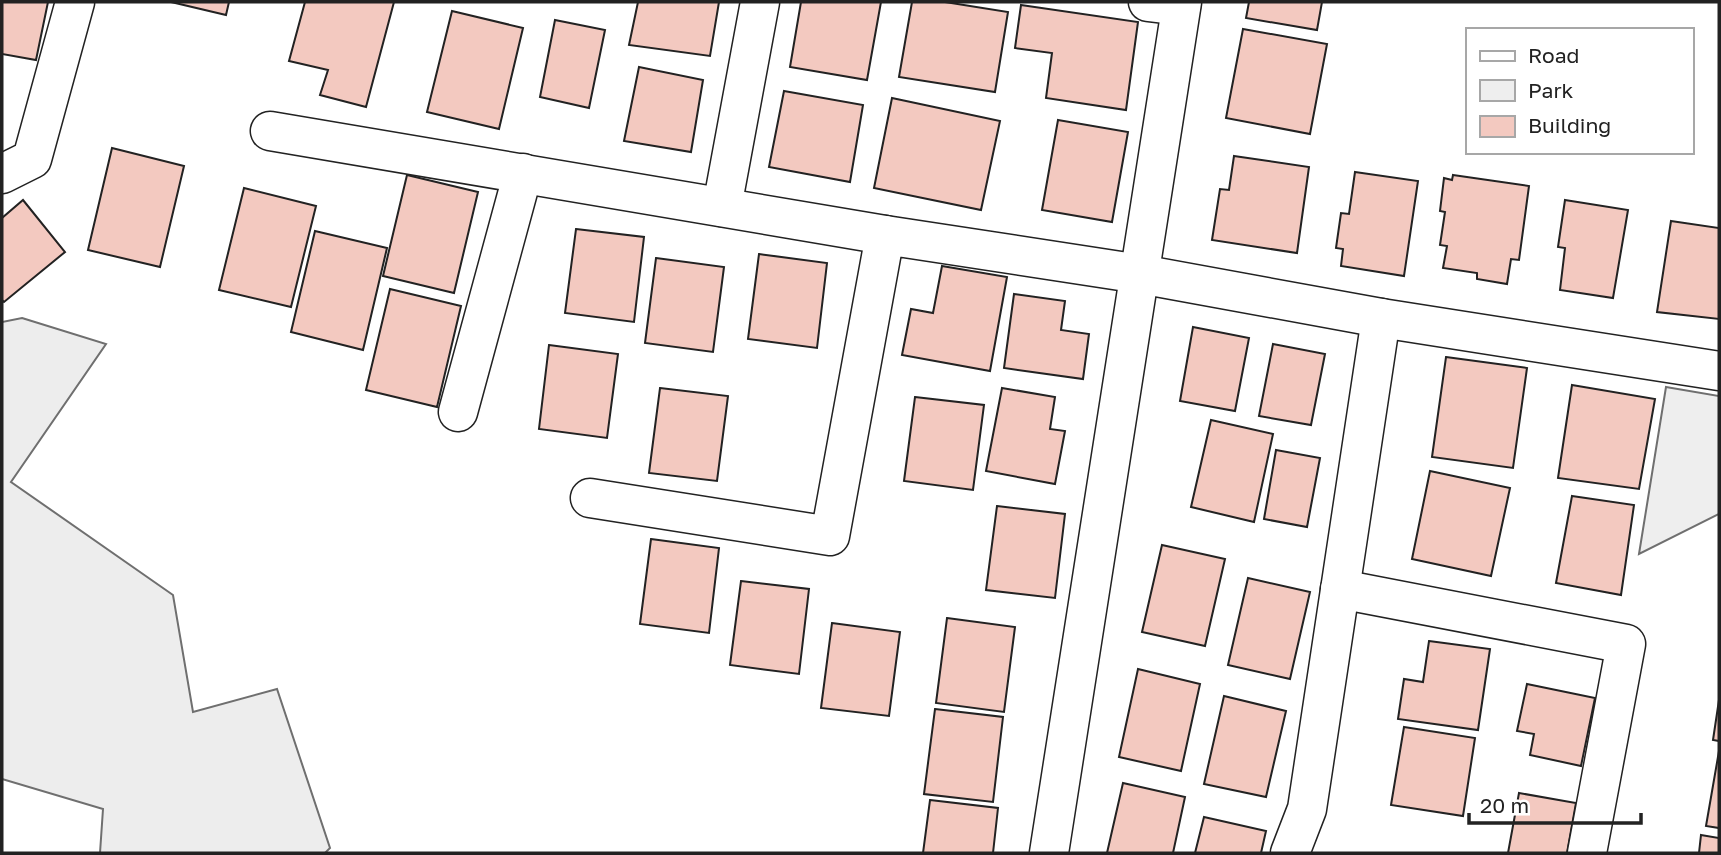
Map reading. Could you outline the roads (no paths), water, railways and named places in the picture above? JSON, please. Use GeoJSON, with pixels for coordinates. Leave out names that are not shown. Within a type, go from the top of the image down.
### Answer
{"type":"FeatureCollection","features":[{"type":"Feature","properties":{"kind":"street"},"geometry":{"type":"LineString","coordinates":[[2,174],[32,159],[75,2]]}},
{"type":"Feature","properties":{"kind":"street"},"geometry":{"type":"LineString","coordinates":[[722,207],[760,2]]}},
{"type":"Feature","properties":{"kind":"street"},"geometry":{"type":"LineString","coordinates":[[1049,853],[1140,274],[1170,3]]}},
{"type":"Feature","properties":{"kind":"street"},"geometry":{"type":"LineString","coordinates":[[270,131],[1140,274],[1381,318],[1719,371]]}},
{"type":"Feature","properties":{"kind":"street"},"geometry":{"type":"LineString","coordinates":[[458,412],[523,173]]}},
{"type":"Feature","properties":{"kind":"street"},"geometry":{"type":"LineString","coordinates":[[590,498],[830,536],[885,234]]}},
{"type":"Feature","properties":{"kind":"street"},"geometry":{"type":"LineString","coordinates":[[1290,853],[1307,809],[1381,318]]}},
{"type":"Feature","properties":{"kind":"street"},"geometry":{"type":"LineString","coordinates":[[1340,589],[1626,645],[1587,853]]}}]}
